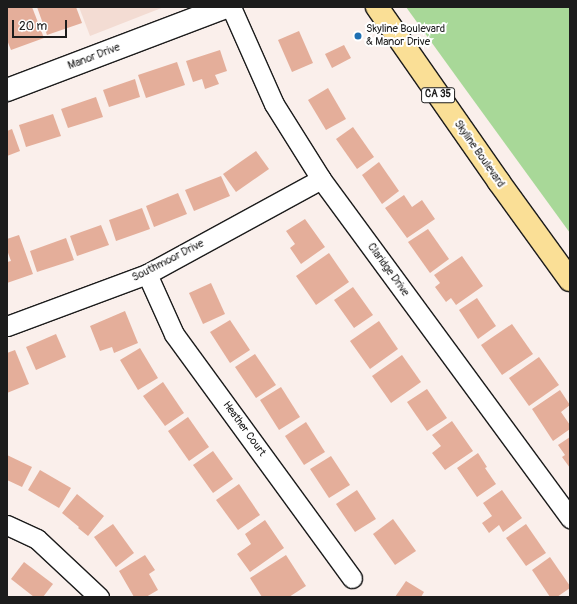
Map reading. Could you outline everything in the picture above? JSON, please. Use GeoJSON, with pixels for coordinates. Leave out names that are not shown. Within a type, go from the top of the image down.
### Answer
{"type":"FeatureCollection","features":[{"type":"Feature","properties":{"kind":"main road","name":"Skyline Boulevard"},"geometry":{"type":"LineString","coordinates":[[377,7],[499,182],[570,280]]}},
{"type":"Feature","properties":{"kind":"street","name":"Manor Drive"},"geometry":{"type":"LineString","coordinates":[[7,90],[226,7]]}},
{"type":"Feature","properties":{"kind":"street","name":"Claridge Drive"},"geometry":{"type":"LineString","coordinates":[[231,7],[274,104],[321,179],[570,518]]}},
{"type":"Feature","properties":{"kind":"street","name":"Southmoor Drive"},"geometry":{"type":"LineString","coordinates":[[7,326],[147,274],[321,179]]}},
{"type":"Feature","properties":{"kind":"street","name":"Heather Court"},"geometry":{"type":"LineString","coordinates":[[147,274],[174,334],[352,578]]}},
{"type":"Feature","properties":{"kind":"street"},"geometry":{"type":"LineString","coordinates":[[7,525],[37,539],[99,597]]}},
{"type":"Feature","properties":{"kind":"shaded area"},"geometry":{"type":"Polygon","coordinates":[[[79,7],[164,7],[90,36],[79,7]]]}},
{"type":"Feature","properties":{"kind":"green space"},"geometry":{"type":"Polygon","coordinates":[[[406,7],[570,7],[570,233],[458,79],[406,7]]]}},
{"type":"Feature","properties":{"kind":"building"},"geometry":{"type":"Polygon","coordinates":[[[7,7],[32,7],[44,38],[11,50],[7,40],[7,7]]]}},
{"type":"Feature","properties":{"kind":"building"},"geometry":{"type":"Polygon","coordinates":[[[37,7],[76,7],[82,23],[47,35],[37,7]]]}},
{"type":"Feature","properties":{"kind":"building"},"geometry":{"type":"Polygon","coordinates":[[[299,31],[313,63],[292,72],[278,40],[299,31]]]}},
{"type":"Feature","properties":{"kind":"building"},"geometry":{"type":"Polygon","coordinates":[[[344,45],[351,58],[332,68],[325,54],[344,45]]]}},
{"type":"Feature","properties":{"kind":"building"},"geometry":{"type":"Polygon","coordinates":[[[220,50],[227,71],[215,75],[219,84],[205,89],[202,79],[193,82],[186,61],[220,50]]]}},
{"type":"Feature","properties":{"kind":"building"},"geometry":{"type":"Polygon","coordinates":[[[177,62],[185,85],[146,98],[138,75],[177,62]]]}},
{"type":"Feature","properties":{"kind":"building"},"geometry":{"type":"Polygon","coordinates":[[[135,79],[140,97],[109,107],[103,90],[135,79]]]}},
{"type":"Feature","properties":{"kind":"building"},"geometry":{"type":"Polygon","coordinates":[[[328,88],[346,119],[326,130],[308,100],[328,88]]]}},
{"type":"Feature","properties":{"kind":"building"},"geometry":{"type":"Polygon","coordinates":[[[96,97],[103,117],[68,128],[61,109],[96,97]]]}},
{"type":"Feature","properties":{"kind":"building"},"geometry":{"type":"Polygon","coordinates":[[[53,114],[61,136],[26,147],[19,125],[53,114]]]}},
{"type":"Feature","properties":{"kind":"building"},"geometry":{"type":"Polygon","coordinates":[[[353,127],[374,157],[357,169],[336,139],[353,127]]]}},
{"type":"Feature","properties":{"kind":"building"},"geometry":{"type":"Polygon","coordinates":[[[12,129],[20,151],[7,156],[7,131],[12,129]]]}},
{"type":"Feature","properties":{"kind":"building"},"geometry":{"type":"Polygon","coordinates":[[[256,151],[269,169],[236,192],[223,174],[256,151]]]}},
{"type":"Feature","properties":{"kind":"building"},"geometry":{"type":"Polygon","coordinates":[[[379,162],[399,191],[382,204],[362,175],[379,162]]]}},
{"type":"Feature","properties":{"kind":"building"},"geometry":{"type":"Polygon","coordinates":[[[221,176],[230,196],[194,211],[185,190],[221,176]]]}},
{"type":"Feature","properties":{"kind":"building"},"geometry":{"type":"Polygon","coordinates":[[[178,193],[187,214],[154,227],[146,206],[178,193]]]}},
{"type":"Feature","properties":{"kind":"building"},"geometry":{"type":"Polygon","coordinates":[[[404,195],[412,207],[422,200],[435,219],[407,238],[385,208],[404,195]]]}},
{"type":"Feature","properties":{"kind":"building"},"geometry":{"type":"Polygon","coordinates":[[[142,208],[150,229],[116,241],[109,220],[142,208]]]}},
{"type":"Feature","properties":{"kind":"building"},"geometry":{"type":"Polygon","coordinates":[[[305,219],[325,247],[301,264],[290,248],[295,244],[286,231],[305,219]]]}},
{"type":"Feature","properties":{"kind":"building"},"geometry":{"type":"Polygon","coordinates":[[[101,225],[109,245],[77,256],[70,236],[101,225]]]}},
{"type":"Feature","properties":{"kind":"building"},"geometry":{"type":"Polygon","coordinates":[[[428,229],[449,259],[430,273],[408,242],[428,229]]]}},
{"type":"Feature","properties":{"kind":"building"},"geometry":{"type":"Polygon","coordinates":[[[19,235],[33,274],[7,283],[7,262],[11,261],[7,250],[7,239],[19,235]]]}},
{"type":"Feature","properties":{"kind":"building"},"geometry":{"type":"Polygon","coordinates":[[[66,238],[74,260],[37,272],[30,251],[66,238]]]}},
{"type":"Feature","properties":{"kind":"building"},"geometry":{"type":"Polygon","coordinates":[[[329,253],[349,282],[316,305],[296,276],[329,253]]]}},
{"type":"Feature","properties":{"kind":"building"},"geometry":{"type":"Polygon","coordinates":[[[462,256],[483,286],[456,305],[451,298],[446,302],[435,287],[440,283],[434,275],[462,256]]]}},
{"type":"Feature","properties":{"kind":"building"},"geometry":{"type":"Polygon","coordinates":[[[211,283],[225,314],[203,324],[189,293],[211,283]]]}},
{"type":"Feature","properties":{"kind":"building"},"geometry":{"type":"Polygon","coordinates":[[[353,287],[373,315],[354,328],[334,300],[353,287]]]}},
{"type":"Feature","properties":{"kind":"building"},"geometry":{"type":"Polygon","coordinates":[[[477,298],[496,326],[478,339],[459,310],[477,298]]]}},
{"type":"Feature","properties":{"kind":"building"},"geometry":{"type":"Polygon","coordinates":[[[125,311],[138,343],[114,353],[112,347],[100,351],[90,326],[125,311]]]}},
{"type":"Feature","properties":{"kind":"building"},"geometry":{"type":"Polygon","coordinates":[[[230,320],[250,350],[230,363],[210,332],[230,320]]]}},
{"type":"Feature","properties":{"kind":"building"},"geometry":{"type":"Polygon","coordinates":[[[379,321],[398,349],[370,369],[350,341],[379,321]]]}},
{"type":"Feature","properties":{"kind":"building"},"geometry":{"type":"Polygon","coordinates":[[[512,324],[533,354],[502,375],[481,345],[512,324]]]}},
{"type":"Feature","properties":{"kind":"building"},"geometry":{"type":"Polygon","coordinates":[[[56,334],[66,357],[36,370],[26,347],[56,334]]]}},
{"type":"Feature","properties":{"kind":"building"},"geometry":{"type":"Polygon","coordinates":[[[140,348],[158,378],[138,390],[120,360],[140,348]]]}},
{"type":"Feature","properties":{"kind":"building"},"geometry":{"type":"Polygon","coordinates":[[[15,350],[29,384],[7,393],[7,353],[15,350]]]}},
{"type":"Feature","properties":{"kind":"building"},"geometry":{"type":"Polygon","coordinates":[[[255,354],[276,385],[256,398],[235,367],[255,354]]]}},
{"type":"Feature","properties":{"kind":"building"},"geometry":{"type":"Polygon","coordinates":[[[402,355],[421,382],[391,403],[372,376],[402,355]]]}},
{"type":"Feature","properties":{"kind":"building"},"geometry":{"type":"Polygon","coordinates":[[[539,357],[559,385],[529,406],[509,378],[539,357]]]}},
{"type":"Feature","properties":{"kind":"building"},"geometry":{"type":"Polygon","coordinates":[[[163,382],[184,413],[165,426],[143,396],[163,382]]]}},
{"type":"Feature","properties":{"kind":"building"},"geometry":{"type":"Polygon","coordinates":[[[281,387],[300,417],[279,430],[260,400],[281,387]]]}},
{"type":"Feature","properties":{"kind":"building"},"geometry":{"type":"Polygon","coordinates":[[[427,389],[447,418],[427,431],[407,402],[427,389]]]}},
{"type":"Feature","properties":{"kind":"building"},"geometry":{"type":"Polygon","coordinates":[[[560,390],[570,405],[561,412],[570,425],[570,429],[553,441],[532,409],[560,390]]]}},
{"type":"Feature","properties":{"kind":"building"},"geometry":{"type":"Polygon","coordinates":[[[188,417],[209,447],[189,461],[168,431],[188,417]]]}},
{"type":"Feature","properties":{"kind":"building"},"geometry":{"type":"Polygon","coordinates":[[[452,421],[473,451],[445,470],[432,453],[441,446],[432,435],[452,421]]]}},
{"type":"Feature","properties":{"kind":"building"},"geometry":{"type":"Polygon","coordinates":[[[306,422],[325,452],[304,465],[285,436],[306,422]]]}},
{"type":"Feature","properties":{"kind":"building"},"geometry":{"type":"Polygon","coordinates":[[[570,437],[570,468],[562,457],[565,455],[558,445],[570,437]]]}},
{"type":"Feature","properties":{"kind":"building"},"geometry":{"type":"Polygon","coordinates":[[[213,451],[233,479],[213,493],[193,465],[213,451]]]}},
{"type":"Feature","properties":{"kind":"building"},"geometry":{"type":"Polygon","coordinates":[[[478,453],[487,467],[485,468],[496,484],[477,497],[457,468],[478,453]]]}},
{"type":"Feature","properties":{"kind":"building"},"geometry":{"type":"Polygon","coordinates":[[[7,455],[32,467],[22,487],[7,480],[7,455]]]}},
{"type":"Feature","properties":{"kind":"building"},"geometry":{"type":"Polygon","coordinates":[[[331,456],[350,485],[329,498],[310,469],[331,456]]]}},
{"type":"Feature","properties":{"kind":"building"},"geometry":{"type":"Polygon","coordinates":[[[40,470],[71,488],[59,508],[28,490],[40,470]]]}},
{"type":"Feature","properties":{"kind":"building"},"geometry":{"type":"Polygon","coordinates":[[[239,484],[260,515],[238,530],[216,500],[239,484]]]}},
{"type":"Feature","properties":{"kind":"building"},"geometry":{"type":"Polygon","coordinates":[[[357,490],[376,519],[355,532],[336,504],[357,490]]]}},
{"type":"Feature","properties":{"kind":"building"},"geometry":{"type":"Polygon","coordinates":[[[502,490],[522,518],[503,532],[499,525],[489,533],[482,523],[492,516],[483,503],[502,490]]]}},
{"type":"Feature","properties":{"kind":"building"},"geometry":{"type":"Polygon","coordinates":[[[77,494],[104,516],[88,536],[62,513],[77,494]]]}},
{"type":"Feature","properties":{"kind":"building"},"geometry":{"type":"Polygon","coordinates":[[[393,519],[416,551],[395,565],[373,534],[393,519]]]}},
{"type":"Feature","properties":{"kind":"building"},"geometry":{"type":"Polygon","coordinates":[[[265,520],[284,548],[250,572],[237,554],[251,544],[245,534],[265,520]]]}},
{"type":"Feature","properties":{"kind":"building"},"geometry":{"type":"Polygon","coordinates":[[[113,524],[134,553],[116,567],[94,537],[113,524]]]}},
{"type":"Feature","properties":{"kind":"building"},"geometry":{"type":"Polygon","coordinates":[[[526,524],[546,553],[526,566],[506,538],[526,524]]]}},
{"type":"Feature","properties":{"kind":"building"},"geometry":{"type":"Polygon","coordinates":[[[145,555],[155,570],[149,574],[158,590],[146,597],[134,597],[119,571],[145,555]]]}},
{"type":"Feature","properties":{"kind":"building"},"geometry":{"type":"Polygon","coordinates":[[[286,555],[306,586],[289,597],[262,597],[250,578],[286,555]]]}},
{"type":"Feature","properties":{"kind":"building"},"geometry":{"type":"Polygon","coordinates":[[[550,557],[570,586],[570,588],[557,597],[550,597],[532,570],[550,557]]]}},
{"type":"Feature","properties":{"kind":"building"},"geometry":{"type":"Polygon","coordinates":[[[24,562],[53,584],[43,597],[34,597],[11,579],[24,562]]]}},
{"type":"Feature","properties":{"kind":"building"},"geometry":{"type":"Polygon","coordinates":[[[406,581],[424,592],[421,597],[395,597],[406,581]]]}},
{"type":"Feature","properties":{"kind":"place","name":"Skyline Boulevard & Manor Drive"},"geometry":{"type":"Point","coordinates":[358,36]}}]}
